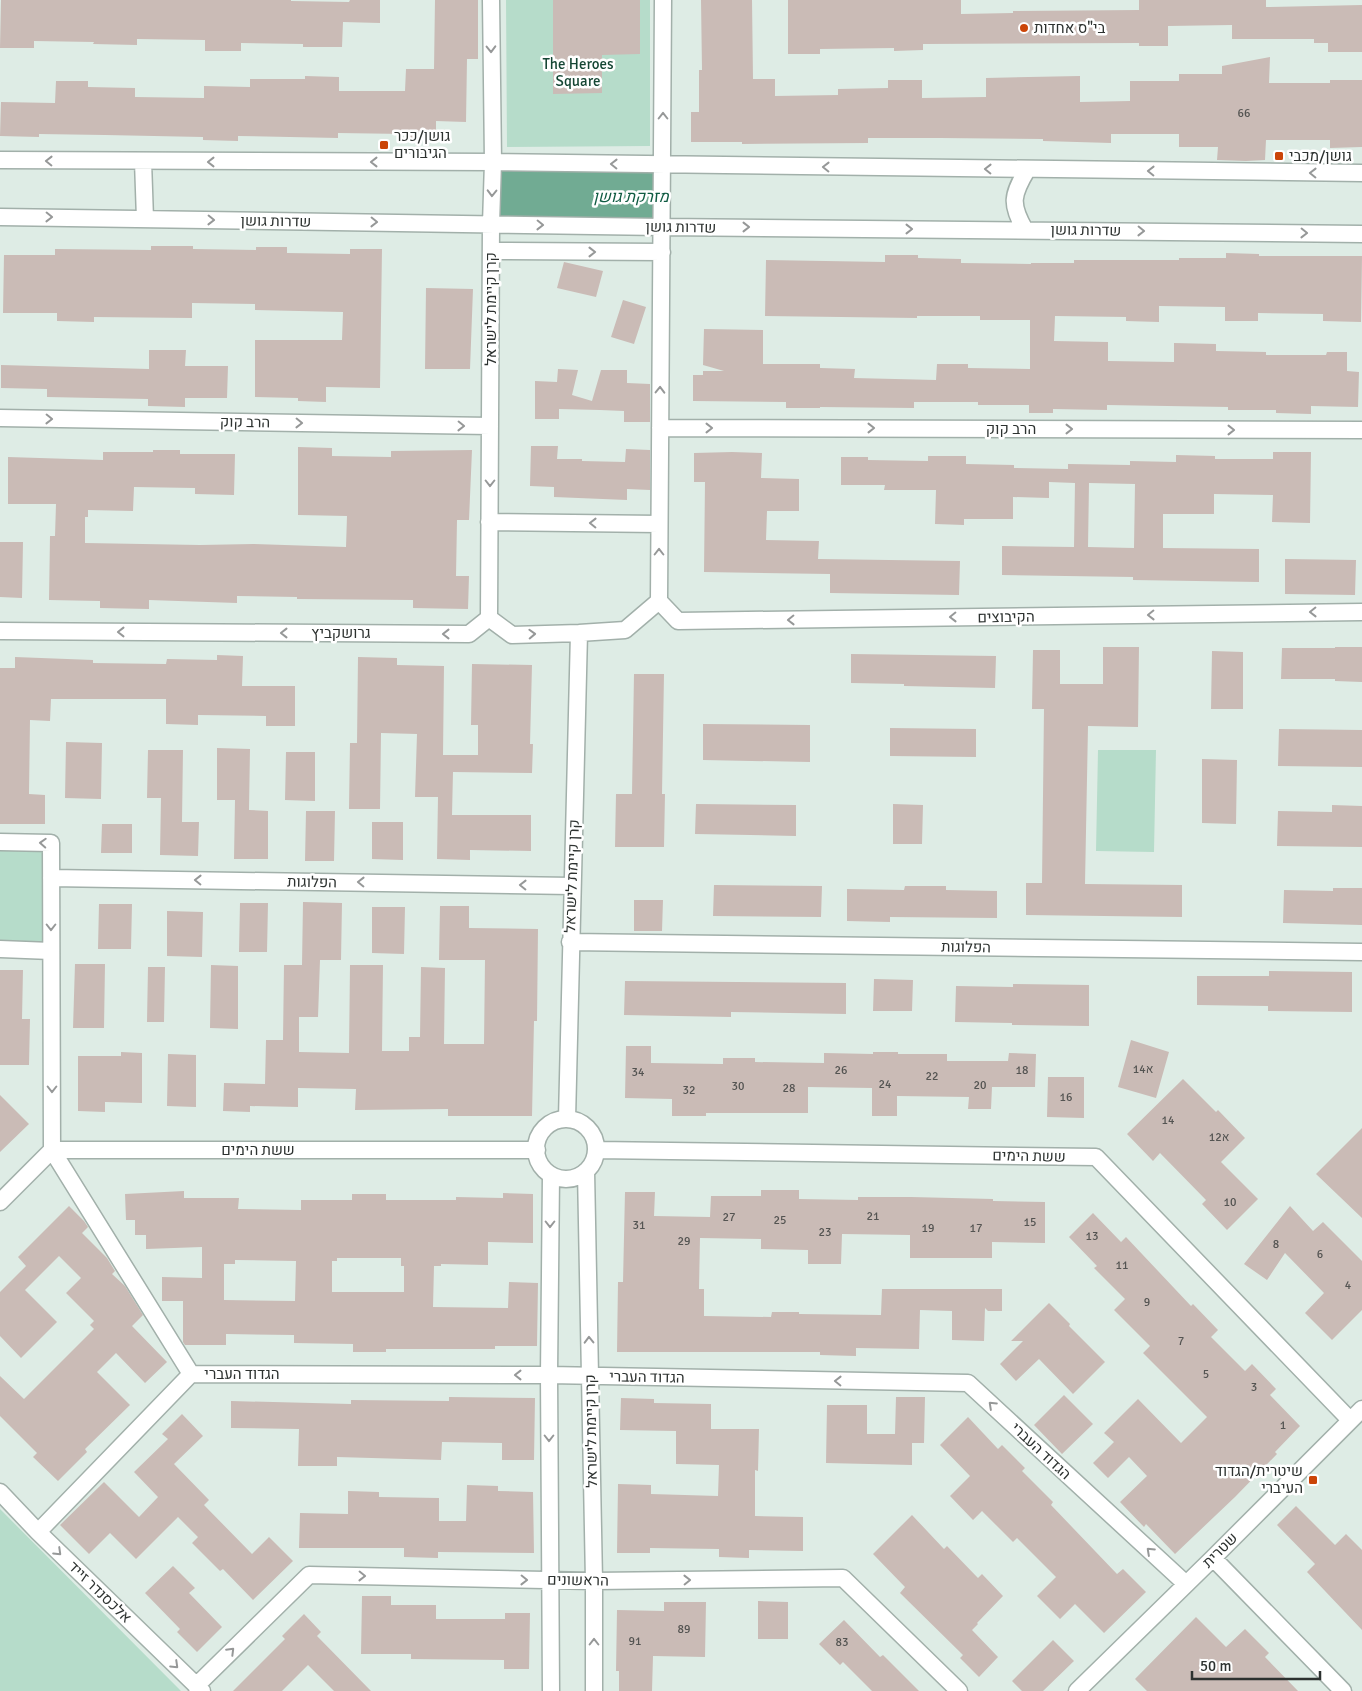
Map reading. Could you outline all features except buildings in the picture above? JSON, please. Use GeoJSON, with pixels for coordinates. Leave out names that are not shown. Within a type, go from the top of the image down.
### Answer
{"type":"FeatureCollection","features":[{"type":"Feature","properties":{"kind":"street","name":"קרן קיימת לישראל"},"geometry":{"type":"LineString","coordinates":[[489,618],[493,162],[491,0]]}},
{"type":"Feature","properties":{"kind":"street"},"geometry":{"type":"LineString","coordinates":[[489,618],[512,635],[626,630],[659,601],[663,0]]}},
{"type":"Feature","properties":{"kind":"street"},"geometry":{"type":"LineString","coordinates":[[0,160],[493,162],[1362,173]]}},
{"type":"Feature","properties":{"kind":"street"},"geometry":{"type":"LineString","coordinates":[[143,161],[145,219]]}},
{"type":"Feature","properties":{"kind":"street"},"geometry":{"type":"LineString","coordinates":[[1025,230],[1016,215],[1014,199],[1018,185],[1027,170]]}},
{"type":"Feature","properties":{"kind":"street","name":"שדרות גושן"},"geometry":{"type":"LineString","coordinates":[[0,217],[662,227],[1362,234]]}},
{"type":"Feature","properties":{"kind":"street"},"geometry":{"type":"LineString","coordinates":[[491,251],[662,252]]}},
{"type":"Feature","properties":{"kind":"street","name":"הרב קוק"},"geometry":{"type":"LineString","coordinates":[[0,418],[490,426]]}},
{"type":"Feature","properties":{"kind":"street","name":"הרב קוק"},"geometry":{"type":"LineString","coordinates":[[660,428],[1362,430]]}},
{"type":"Feature","properties":{"kind":"street"},"geometry":{"type":"LineString","coordinates":[[490,522],[660,524]]}},
{"type":"Feature","properties":{"kind":"street","name":"הקיבוצים"},"geometry":{"type":"LineString","coordinates":[[659,601],[678,621],[1362,612]]}},
{"type":"Feature","properties":{"kind":"street","name":"גרושקביץ"},"geometry":{"type":"LineString","coordinates":[[0,631],[469,634],[489,618]]}},
{"type":"Feature","properties":{"kind":"street","name":"קרן קיימת לישראל"},"geometry":{"type":"LineString","coordinates":[[567,1119],[579,633]]}},
{"type":"Feature","properties":{"kind":"street"},"geometry":{"type":"LineString","coordinates":[[0,842],[51,843],[52,1150],[190,1374]]}},
{"type":"Feature","properties":{"kind":"street","name":"הפלוגות"},"geometry":{"type":"LineString","coordinates":[[51,878],[572,886]]}},
{"type":"Feature","properties":{"kind":"street","name":"הפלוגות"},"geometry":{"type":"LineString","coordinates":[[570,942],[1362,952]]}},
{"type":"Feature","properties":{"kind":"street"},"geometry":{"type":"LineString","coordinates":[[0,949],[51,951]]}},
{"type":"Feature","properties":{"kind":"street"},"geometry":{"type":"LineString","coordinates":[[567,1119],[584,1125],[591,1132],[595,1140],[596,1150],[592,1165],[578,1177],[569,1179],[551,1175],[543,1168],[538,1160],[536,1150],[542,1132],[549,1125],[557,1120],[567,1119]]}},
{"type":"Feature","properties":{"kind":"street"},"geometry":{"type":"LineString","coordinates":[[0,1202],[52,1150]]}},
{"type":"Feature","properties":{"kind":"street","name":"ששת הימים"},"geometry":{"type":"LineString","coordinates":[[52,1150],[536,1150]]}},
{"type":"Feature","properties":{"kind":"street","name":"ששת הימים"},"geometry":{"type":"LineString","coordinates":[[596,1150],[1096,1157],[1350,1420]]}},
{"type":"Feature","properties":{"kind":"street","name":"קרן קיימת לישראל"},"geometry":{"type":"LineString","coordinates":[[586,1171],[594,1581],[594,1691]]}},
{"type":"Feature","properties":{"kind":"street"},"geometry":{"type":"LineString","coordinates":[[551,1175],[549,1375],[551,1691]]}},
{"type":"Feature","properties":{"kind":"street","name":"הגדוד העברי"},"geometry":{"type":"LineString","coordinates":[[38,1532],[190,1374],[549,1375],[968,1383],[1186,1584]]}},
{"type":"Feature","properties":{"kind":"street","name":"שטרית"},"geometry":{"type":"LineString","coordinates":[[1077,1691],[1362,1408]]}},
{"type":"Feature","properties":{"kind":"street","name":"אלכסנדר זייד"},"geometry":{"type":"LineString","coordinates":[[0,1492],[38,1532],[199,1688]]}},
{"type":"Feature","properties":{"kind":"street"},"geometry":{"type":"LineString","coordinates":[[1213,1558],[1343,1691]]}},
{"type":"Feature","properties":{"kind":"street","name":"הראשונים"},"geometry":{"type":"LineString","coordinates":[[199,1688],[309,1575],[594,1581],[844,1578],[959,1691]]}},
{"type":"Feature","properties":{"kind":"green space","name":"The Heroes Square"},"geometry":{"type":"Polygon","coordinates":[[[506,0],[650,0],[650,146],[507,147],[506,0]]]}},
{"type":"Feature","properties":{"kind":"green space"},"geometry":{"type":"Polygon","coordinates":[[[1098,750],[1156,750],[1154,852],[1096,851],[1098,750]]]}},
{"type":"Feature","properties":{"kind":"green space"},"geometry":{"type":"Polygon","coordinates":[[[0,849],[46,850],[43,943],[0,942],[0,849]]]}},
{"type":"Feature","properties":{"kind":"green space"},"geometry":{"type":"Polygon","coordinates":[[[0,1509],[181,1691],[0,1691],[0,1509]]]}},
{"type":"Feature","properties":{"kind":"water","name":"מזרקת גושן"},"geometry":{"type":"Polygon","coordinates":[[[499,169],[657,170],[658,222],[497,220],[499,169]]]}},
{"type":"Feature","properties":{"kind":"place","name":"בי\"ס אחדות"},"geometry":{"type":"Point","coordinates":[1024,28]}},
{"type":"Feature","properties":{"kind":"place","name":"גושן/ככר הגיבורים"},"geometry":{"type":"Point","coordinates":[384,145]}},
{"type":"Feature","properties":{"kind":"place","name":"גושן/מכבי"},"geometry":{"type":"Point","coordinates":[1279,156]}},
{"type":"Feature","properties":{"kind":"place","name":"שיטרית/הגדוד העיברי"},"geometry":{"type":"Point","coordinates":[1313,1480]}}]}
